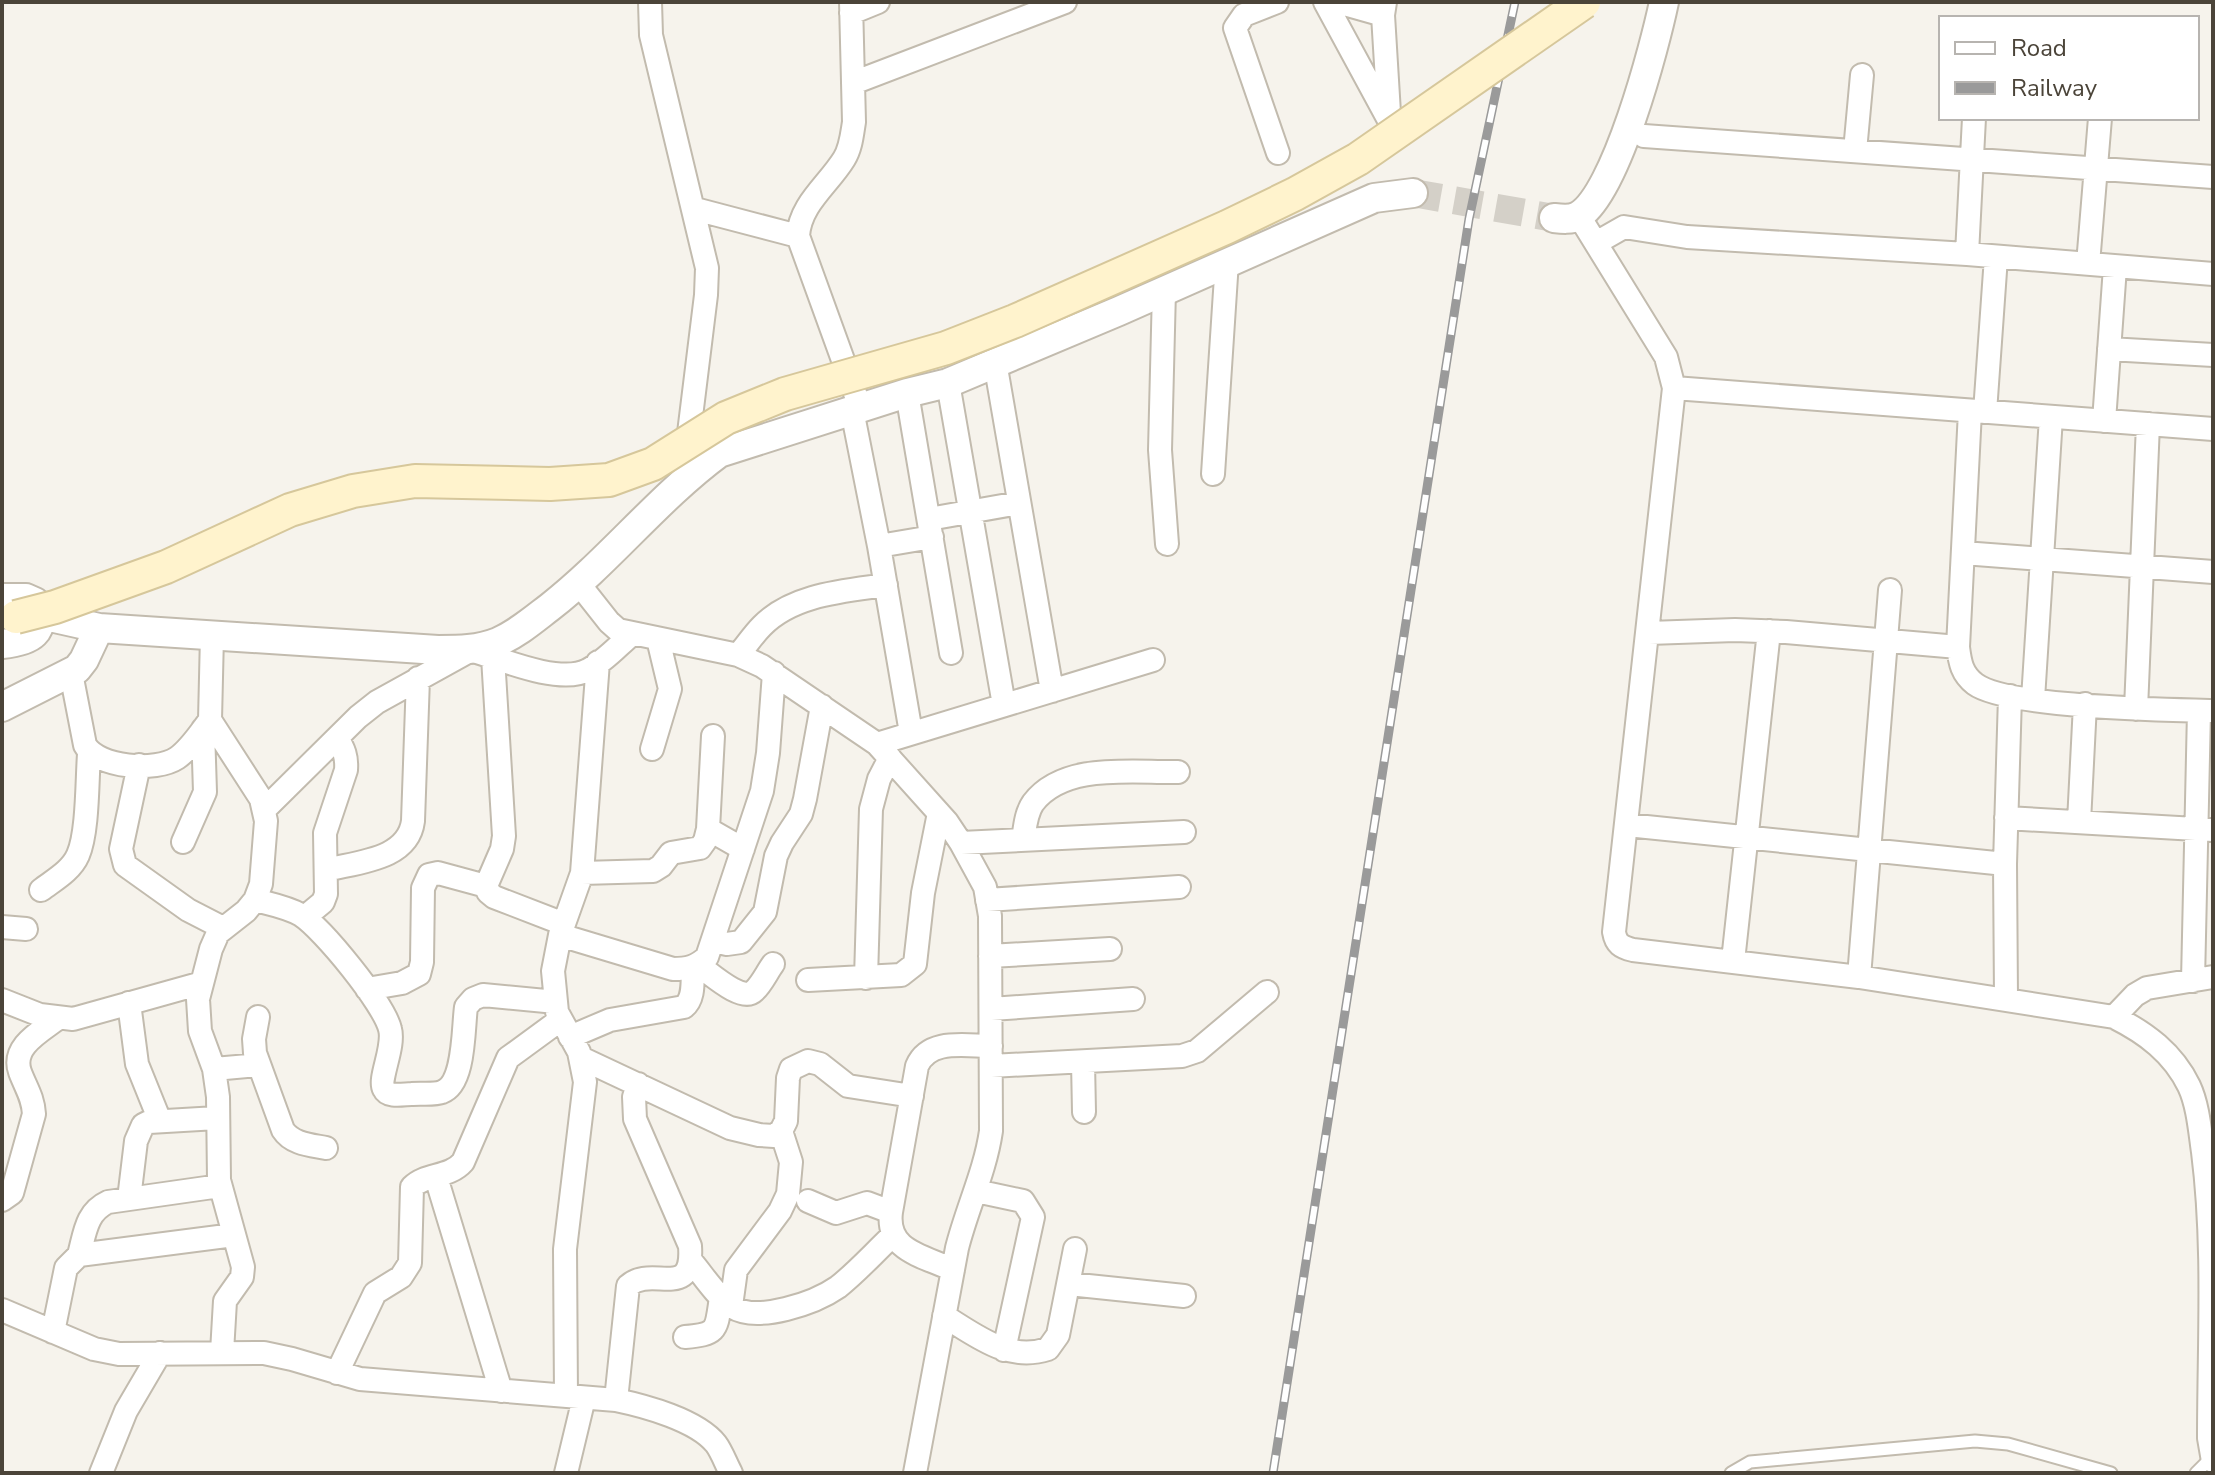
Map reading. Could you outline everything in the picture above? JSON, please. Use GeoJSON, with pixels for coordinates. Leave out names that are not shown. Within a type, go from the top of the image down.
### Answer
{"type":"FeatureCollection","features":[{"type":"Feature","properties":{"kind":"main road"},"geometry":{"type":"LineString","coordinates":[[15,619],[166,567],[290,510],[353,491],[415,481],[550,484],[609,480],[653,464],[726,418],[785,394],[946,348],[1015,321],[1295,194],[1358,159],[1584,2]]}},
{"type":"Feature","properties":{"kind":"street"},"geometry":{"type":"LineString","coordinates":[[650,2],[651,35],[707,268],[682,484]]}},
{"type":"Feature","properties":{"kind":"street"},"geometry":{"type":"LineString","coordinates":[[878,2],[851,8],[854,122],[851,141],[845,157],[803,211],[798,236],[856,409],[911,733]]}},
{"type":"Feature","properties":{"kind":"street"},"geometry":{"type":"LineString","coordinates":[[853,83],[1065,2]]}},
{"type":"Feature","properties":{"kind":"street"},"geometry":{"type":"LineString","coordinates":[[1277,2],[1244,15],[1235,28],[1278,153]]}},
{"type":"Feature","properties":{"kind":"street"},"geometry":{"type":"LineString","coordinates":[[1325,2],[1390,122],[1384,9],[1337,2]]}},
{"type":"Feature","properties":{"kind":"street"},"geometry":{"type":"LineString","coordinates":[[1664,2],[1638,106],[1603,185],[1593,202],[1567,217],[1596,243],[1666,357],[1674,388],[1614,932],[1616,941],[1622,947],[1633,950],[1859,977],[2114,1017],[2141,1031],[2160,1046],[2178,1066],[2190,1089],[2200,1131],[2207,1189],[2207,1464]]}},
{"type":"Feature","properties":{"kind":"street"},"geometry":{"type":"LineString","coordinates":[[1855,151],[1862,75]]}},
{"type":"Feature","properties":{"kind":"street"},"geometry":{"type":"LineString","coordinates":[[1967,254],[1974,120]]}},
{"type":"Feature","properties":{"kind":"street"},"geometry":{"type":"LineString","coordinates":[[2088,264],[2100,120]]}},
{"type":"Feature","properties":{"kind":"street"},"geometry":{"type":"LineString","coordinates":[[1644,136],[2213,177]]}},
{"type":"Feature","properties":{"kind":"street"},"geometry":{"type":"LineString","coordinates":[[265,809],[377,702],[418,678],[482,653],[520,631],[579,584],[682,484],[719,453],[907,393],[948,383],[1374,198],[1413,193]]}},
{"type":"Feature","properties":{"kind":"street"},"geometry":{"type":"LineString","coordinates":[[695,209],[798,236]]}},
{"type":"Feature","properties":{"kind":"street"},"geometry":{"type":"LineString","coordinates":[[1596,243],[1624,227],[1687,237],[1967,254],[2213,274]]}},
{"type":"Feature","properties":{"kind":"street"},"geometry":{"type":"LineString","coordinates":[[1996,257],[1963,553],[1958,647],[1965,675],[1978,687],[2010,696],[2136,709],[2206,711],[2203,979],[2147,988],[2135,995],[2114,1017]]}},
{"type":"Feature","properties":{"kind":"street"},"geometry":{"type":"LineString","coordinates":[[1213,474],[1227,261]]}},
{"type":"Feature","properties":{"kind":"street"},"geometry":{"type":"LineString","coordinates":[[2104,421],[2115,267]]}},
{"type":"Feature","properties":{"kind":"street"},"geometry":{"type":"LineString","coordinates":[[1164,290],[1160,450],[1167,544]]}},
{"type":"Feature","properties":{"kind":"street"},"geometry":{"type":"LineString","coordinates":[[2109,349],[2213,355]]}},
{"type":"Feature","properties":{"kind":"street"},"geometry":{"type":"LineString","coordinates":[[995,362],[1052,691]]}},
{"type":"Feature","properties":{"kind":"street"},"geometry":{"type":"LineString","coordinates":[[948,383],[1004,705]]}},
{"type":"Feature","properties":{"kind":"street"},"geometry":{"type":"LineString","coordinates":[[1674,388],[2213,429]]}},
{"type":"Feature","properties":{"kind":"street"},"geometry":{"type":"LineString","coordinates":[[907,393],[951,653]]}},
{"type":"Feature","properties":{"kind":"street"},"geometry":{"type":"LineString","coordinates":[[2033,699],[2051,417]]}},
{"type":"Feature","properties":{"kind":"street"},"geometry":{"type":"LineString","coordinates":[[2136,709],[2148,424]]}},
{"type":"Feature","properties":{"kind":"street"},"geometry":{"type":"LineString","coordinates":[[879,546],[971,512],[1019,503]]}},
{"type":"Feature","properties":{"kind":"street"},"geometry":{"type":"LineString","coordinates":[[1963,553],[2213,572]]}},
{"type":"Feature","properties":{"kind":"street"},"geometry":{"type":"LineString","coordinates":[[579,584],[618,630],[738,655],[774,673],[822,706],[883,751],[939,813],[976,866],[987,900],[991,1131],[987,1158],[963,1225],[915,1473]]}},
{"type":"Feature","properties":{"kind":"street"},"geometry":{"type":"LineString","coordinates":[[738,655],[764,624],[788,608],[812,598],[886,585]]}},
{"type":"Feature","properties":{"kind":"street"},"geometry":{"type":"LineString","coordinates":[[1859,977],[1890,590]]}},
{"type":"Feature","properties":{"kind":"street"},"geometry":{"type":"LineString","coordinates":[[15,619],[99,628],[482,653],[554,673],[574,674],[588,671],[632,634]]}},
{"type":"Feature","properties":{"kind":"street"},"geometry":{"type":"LineString","coordinates":[[2,707],[71,673],[84,660],[99,628]]}},
{"type":"Feature","properties":{"kind":"street"},"geometry":{"type":"LineString","coordinates":[[1649,633],[1769,631],[1958,647]]}},
{"type":"Feature","properties":{"kind":"street"},"geometry":{"type":"LineString","coordinates":[[1733,961],[1769,631]]}},
{"type":"Feature","properties":{"kind":"street"},"geometry":{"type":"LineString","coordinates":[[183,842],[205,792],[212,635]]}},
{"type":"Feature","properties":{"kind":"street"},"geometry":{"type":"LineString","coordinates":[[652,749],[670,689],[658,639]]}},
{"type":"Feature","properties":{"kind":"street"},"geometry":{"type":"LineString","coordinates":[[482,653],[504,836],[502,849],[486,886]]}},
{"type":"Feature","properties":{"kind":"street"},"geometry":{"type":"LineString","coordinates":[[866,978],[871,809],[883,751],[911,733],[1153,660]]}},
{"type":"Feature","properties":{"kind":"street"},"geometry":{"type":"LineString","coordinates":[[566,1473],[575,1397],[565,1249],[585,1082],[581,1058],[562,1020],[553,971],[562,930],[582,873],[598,662]]}},
{"type":"Feature","properties":{"kind":"street"},"geometry":{"type":"LineString","coordinates":[[41,890],[69,868],[82,840],[89,754],[81,734],[71,673]]}},
{"type":"Feature","properties":{"kind":"street"},"geometry":{"type":"LineString","coordinates":[[367,989],[402,983],[419,974],[422,962],[423,888],[429,875],[438,873],[486,886],[494,897],[562,930],[673,969],[696,966],[707,957],[714,941],[766,773],[774,673]]}},
{"type":"Feature","properties":{"kind":"street"},"geometry":{"type":"LineString","coordinates":[[326,870],[389,853],[401,847],[408,838],[413,821],[418,678]]}},
{"type":"Feature","properties":{"kind":"street"},"geometry":{"type":"LineString","coordinates":[[2006,998],[2005,864],[2010,696]]}},
{"type":"Feature","properties":{"kind":"street"},"geometry":{"type":"LineString","coordinates":[[2079,822],[2085,704]]}},
{"type":"Feature","properties":{"kind":"street"},"geometry":{"type":"LineString","coordinates":[[714,941],[727,944],[741,942],[765,912],[776,856],[801,814],[822,706]]}},
{"type":"Feature","properties":{"kind":"street"},"geometry":{"type":"LineString","coordinates":[[89,754],[112,763],[163,765],[175,760],[207,724]]}},
{"type":"Feature","properties":{"kind":"street"},"geometry":{"type":"LineString","coordinates":[[207,724],[261,799],[266,821],[261,884],[255,900],[223,928],[211,949],[198,999],[200,1031],[214,1069],[218,1097],[220,1186],[243,1267],[242,1277],[225,1301],[222,1352]]}},
{"type":"Feature","properties":{"kind":"street"},"geometry":{"type":"LineString","coordinates":[[582,873],[653,871],[671,853],[700,848],[708,829],[713,736]]}},
{"type":"Feature","properties":{"kind":"street"},"geometry":{"type":"LineString","coordinates":[[305,917],[323,902],[326,894],[325,833],[346,770],[345,751],[337,738]]}},
{"type":"Feature","properties":{"kind":"street"},"geometry":{"type":"LineString","coordinates":[[139,765],[121,849],[125,865],[188,910],[223,928]]}},
{"type":"Feature","properties":{"kind":"street"},"geometry":{"type":"LineString","coordinates":[[1023,840],[1031,805],[1056,784],[1101,773],[1178,772]]}},
{"type":"Feature","properties":{"kind":"street"},"geometry":{"type":"LineString","coordinates":[[808,980],[901,975],[915,964],[923,893],[939,813]]}},
{"type":"Feature","properties":{"kind":"street"},"geometry":{"type":"LineString","coordinates":[[2006,818],[2204,829]]}},
{"type":"Feature","properties":{"kind":"street"},"geometry":{"type":"LineString","coordinates":[[1627,825],[2005,864]]}},
{"type":"Feature","properties":{"kind":"street"},"geometry":{"type":"LineString","coordinates":[[708,829],[743,849]]}},
{"type":"Feature","properties":{"kind":"street"},"geometry":{"type":"LineString","coordinates":[[961,843],[1184,832]]}},
{"type":"Feature","properties":{"kind":"street"},"geometry":{"type":"LineString","coordinates":[[987,900],[1179,887]]}},
{"type":"Feature","properties":{"kind":"street"},"geometry":{"type":"LineString","coordinates":[[255,900],[293,910],[305,917],[367,989],[391,1030],[392,1047],[382,1080],[383,1088],[388,1093],[397,1095],[442,1092],[449,1087],[459,1072],[466,1007],[473,999],[483,995],[562,1020],[610,1020],[684,1007],[689,1003],[696,966]]}},
{"type":"Feature","properties":{"kind":"street"},"geometry":{"type":"LineString","coordinates":[[2,927],[26,929]]}},
{"type":"Feature","properties":{"kind":"street"},"geometry":{"type":"LineString","coordinates":[[990,956],[1110,949]]}},
{"type":"Feature","properties":{"kind":"street"},"geometry":{"type":"LineString","coordinates":[[696,966],[737,993],[748,995],[773,964]]}},
{"type":"Feature","properties":{"kind":"street"},"geometry":{"type":"LineString","coordinates":[[2,1000],[57,1019],[73,1019],[202,983]]}},
{"type":"Feature","properties":{"kind":"street"},"geometry":{"type":"LineString","coordinates":[[953,1270],[897,1243],[890,1228],[921,1056],[940,1046],[991,1056],[1083,1062],[1164,1059],[1197,1051],[1267,992]]}},
{"type":"Feature","properties":{"kind":"street"},"geometry":{"type":"LineString","coordinates":[[991,1009],[1133,999]]}},
{"type":"Feature","properties":{"kind":"street"},"geometry":{"type":"LineString","coordinates":[[129,1003],[137,1064],[160,1121]]}},
{"type":"Feature","properties":{"kind":"street"},"geometry":{"type":"LineString","coordinates":[[258,1017],[254,1039],[258,1065],[288,1137],[326,1148]]}},
{"type":"Feature","properties":{"kind":"street"},"geometry":{"type":"LineString","coordinates":[[2,1200],[12,1193],[34,1114],[19,1058],[28,1040],[57,1019]]}},
{"type":"Feature","properties":{"kind":"street"},"geometry":{"type":"LineString","coordinates":[[337,1373],[375,1293],[401,1277],[410,1263],[412,1187],[416,1182],[450,1173],[463,1162],[508,1058],[562,1020]]}},
{"type":"Feature","properties":{"kind":"street"},"geometry":{"type":"LineString","coordinates":[[581,1058],[743,1133],[774,1136],[781,1131],[786,1121],[791,1069],[808,1061],[820,1064],[848,1086],[912,1096]]}},
{"type":"Feature","properties":{"kind":"street"},"geometry":{"type":"LineString","coordinates":[[1083,1062],[1084,1112]]}},
{"type":"Feature","properties":{"kind":"street"},"geometry":{"type":"LineString","coordinates":[[214,1069],[258,1065]]}},
{"type":"Feature","properties":{"kind":"street"},"geometry":{"type":"LineString","coordinates":[[616,1400],[628,1286],[642,1278],[679,1278],[691,1261],[690,1246],[635,1119],[634,1097],[638,1084]]}},
{"type":"Feature","properties":{"kind":"street"},"geometry":{"type":"LineString","coordinates":[[129,1199],[138,1130],[149,1122],[217,1118]]}},
{"type":"Feature","properties":{"kind":"street"},"geometry":{"type":"LineString","coordinates":[[685,1337],[713,1332],[736,1270],[780,1211],[788,1194],[791,1162],[781,1131]]}},
{"type":"Feature","properties":{"kind":"street"},"geometry":{"type":"LineString","coordinates":[[436,1177],[501,1391]]}},
{"type":"Feature","properties":{"kind":"street"},"geometry":{"type":"LineString","coordinates":[[53,1332],[66,1268],[79,1255],[90,1216],[96,1208],[108,1202],[220,1186]]}},
{"type":"Feature","properties":{"kind":"street"},"geometry":{"type":"LineString","coordinates":[[976,1191],[1023,1201],[1033,1217],[1004,1350]]}},
{"type":"Feature","properties":{"kind":"street"},"geometry":{"type":"LineString","coordinates":[[808,1201],[836,1213],[867,1203],[891,1212]]}},
{"type":"Feature","properties":{"kind":"street"},"geometry":{"type":"LineString","coordinates":[[79,1255],[234,1235]]}},
{"type":"Feature","properties":{"kind":"street"},"geometry":{"type":"LineString","coordinates":[[691,1261],[726,1302],[757,1313],[775,1311],[817,1298],[851,1275],[892,1236]]}},
{"type":"Feature","properties":{"kind":"street"},"geometry":{"type":"LineString","coordinates":[[944,1316],[1004,1350],[1038,1353],[1048,1349],[1054,1343],[1075,1249]]}},
{"type":"Feature","properties":{"kind":"street"},"geometry":{"type":"LineString","coordinates":[[1069,1284],[1184,1296]]}},
{"type":"Feature","properties":{"kind":"street"},"geometry":{"type":"LineString","coordinates":[[2,1310],[94,1349],[119,1354],[222,1352],[278,1356],[360,1379],[616,1400],[654,1408],[685,1423],[715,1443],[731,1473]]}},
{"type":"Feature","properties":{"kind":"street"},"geometry":{"type":"LineString","coordinates":[[101,1473],[126,1411],[160,1353]]}},
{"type":"Feature","properties":{"kind":"lane"},"geometry":{"type":"LineString","coordinates":[[1731,1473],[1750,1462],[1975,1441],[2008,1444],[2111,1473]]}},
{"type":"Feature","properties":{"kind":"tunnel"},"geometry":{"type":"LineString","coordinates":[[1413,193],[1554,218]]}},
{"type":"Feature","properties":{"kind":"railway"},"geometry":{"type":"LineString","coordinates":[[1273,1473],[1469,219],[1515,2]]}}]}
